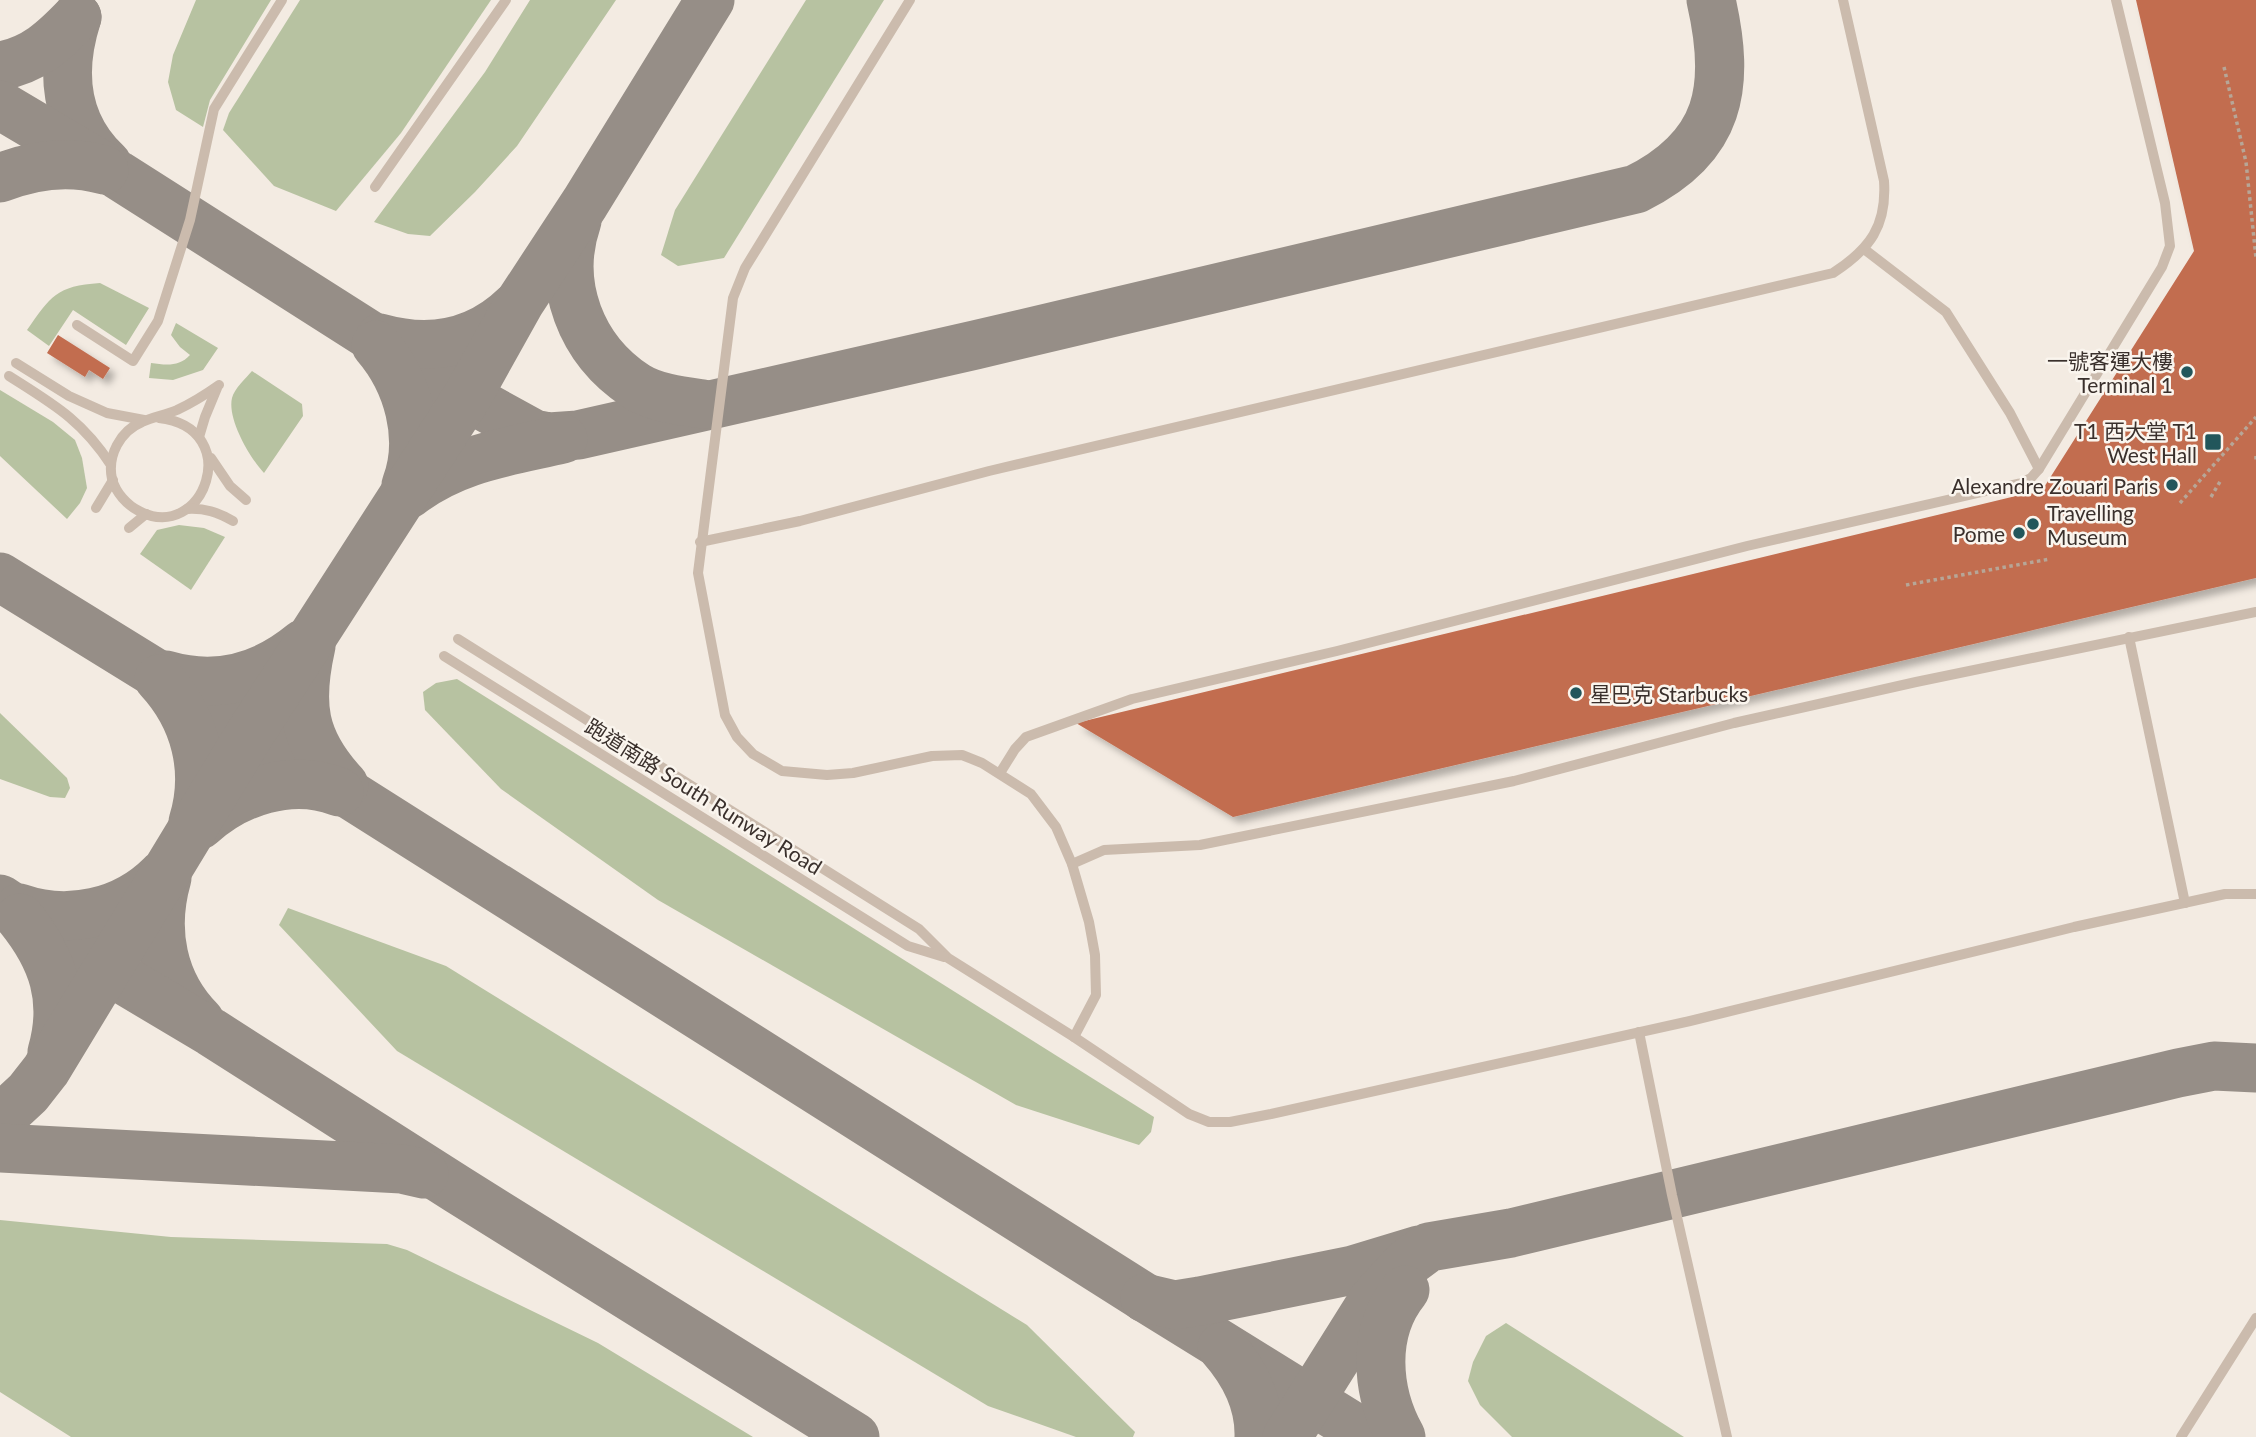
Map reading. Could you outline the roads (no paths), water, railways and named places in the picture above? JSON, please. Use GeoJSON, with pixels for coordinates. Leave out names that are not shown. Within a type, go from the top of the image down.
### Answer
{"type":"FeatureCollection","features":[{"type":"Feature","properties":{"kind":"lane"},"geometry":{"type":"LineString","coordinates":[[77,326],[133,361],[158,321],[190,220],[214,109],[282,0]]}},
{"type":"Feature","properties":{"kind":"lane"},"geometry":{"type":"LineString","coordinates":[[375,187],[506,0]]}},
{"type":"Feature","properties":{"kind":"lane"},"geometry":{"type":"LineString","coordinates":[[910,0],[745,268],[733,298],[698,573],[725,715],[737,737],[753,754],[782,771],[827,775],[853,773],[948,754],[962,755],[1000,773],[1031,794],[1044,810],[1056,827],[1072,864],[1089,922],[1095,955],[1096,995],[1074,1037]]}},
{"type":"Feature","properties":{"kind":"lane"},"geometry":{"type":"LineString","coordinates":[[701,542],[800,521],[1066,453],[1833,273],[1858,256],[1878,228],[1885,197],[1843,0]]}},
{"type":"Feature","properties":{"kind":"lane"},"geometry":{"type":"LineString","coordinates":[[1000,773],[1026,737],[1132,699],[1337,651],[1746,546],[2021,483],[2031,478],[2162,267],[2170,246],[2165,203],[2116,0]]}},
{"type":"Feature","properties":{"kind":"lane"},"geometry":{"type":"LineString","coordinates":[[1864,248],[1946,312],[2010,413],[2039,469]]}},
{"type":"Feature","properties":{"kind":"lane"},"geometry":{"type":"LineString","coordinates":[[16,363],[69,396],[107,413],[145,420]]}},
{"type":"Feature","properties":{"kind":"lane"},"geometry":{"type":"LineString","coordinates":[[9,376],[61,408],[83,427],[111,465]]}},
{"type":"Feature","properties":{"kind":"lane"},"geometry":{"type":"LineString","coordinates":[[159,418],[219,385],[199,437]]}},
{"type":"Feature","properties":{"kind":"lane"},"geometry":{"type":"LineString","coordinates":[[233,521],[217,512],[202,508],[157,516],[146,514],[129,505],[119,494],[111,465],[114,450],[121,437],[131,427],[145,420],[173,419],[187,425],[199,437],[230,486],[246,500]]}},
{"type":"Feature","properties":{"kind":"lane"},"geometry":{"type":"LineString","coordinates":[[187,509],[207,485],[210,468],[207,452]]}},
{"type":"Feature","properties":{"kind":"lane"},"geometry":{"type":"LineString","coordinates":[[96,508],[113,480]]}},
{"type":"Feature","properties":{"kind":"lane"},"geometry":{"type":"LineString","coordinates":[[129,528],[146,514]]}},
{"type":"Feature","properties":{"kind":"lane"},"geometry":{"type":"LineString","coordinates":[[1072,864],[1104,850],[1200,845],[1514,781],[1734,723],[2256,612]]}},
{"type":"Feature","properties":{"kind":"lane"},"geometry":{"type":"LineString","coordinates":[[2129,637],[2185,903]]}},
{"type":"Feature","properties":{"kind":"lane","name":"跑道南路 South Runway Road"},"geometry":{"type":"LineString","coordinates":[[458,639],[919,929],[948,958],[1074,1037],[1189,1114],[1209,1122],[1230,1122],[1271,1114],[1639,1032],[2225,894],[2256,894]]}},
{"type":"Feature","properties":{"kind":"lane","name":"跑道南路 South Runway Road"},"geometry":{"type":"LineString","coordinates":[[444,656],[908,946],[948,958]]}},
{"type":"Feature","properties":{"kind":"lane"},"geometry":{"type":"LineString","coordinates":[[1639,1032],[1672,1195],[1727,1437]]}},
{"type":"Feature","properties":{"kind":"lane"},"geometry":{"type":"LineString","coordinates":[[2181,1437],[2256,1318]]}},
{"type":"Feature","properties":{"kind":"place","name":"一號客運大樓 Terminal 1"},"geometry":{"type":"Point","coordinates":[2187,372]}},
{"type":"Feature","properties":{"kind":"place","name":"T1 西大堂 T1 West Hall"},"geometry":{"type":"Point","coordinates":[2213,442]}},
{"type":"Feature","properties":{"kind":"place","name":"Alexandre Zouari Paris"},"geometry":{"type":"Point","coordinates":[2172,485]}},
{"type":"Feature","properties":{"kind":"place","name":"Travelling Museum"},"geometry":{"type":"Point","coordinates":[2033,524]}},
{"type":"Feature","properties":{"kind":"place","name":"Pome"},"geometry":{"type":"Point","coordinates":[2019,533]}},
{"type":"Feature","properties":{"kind":"place","name":"星巴克 Starbucks"},"geometry":{"type":"Point","coordinates":[1576,693]}}]}
